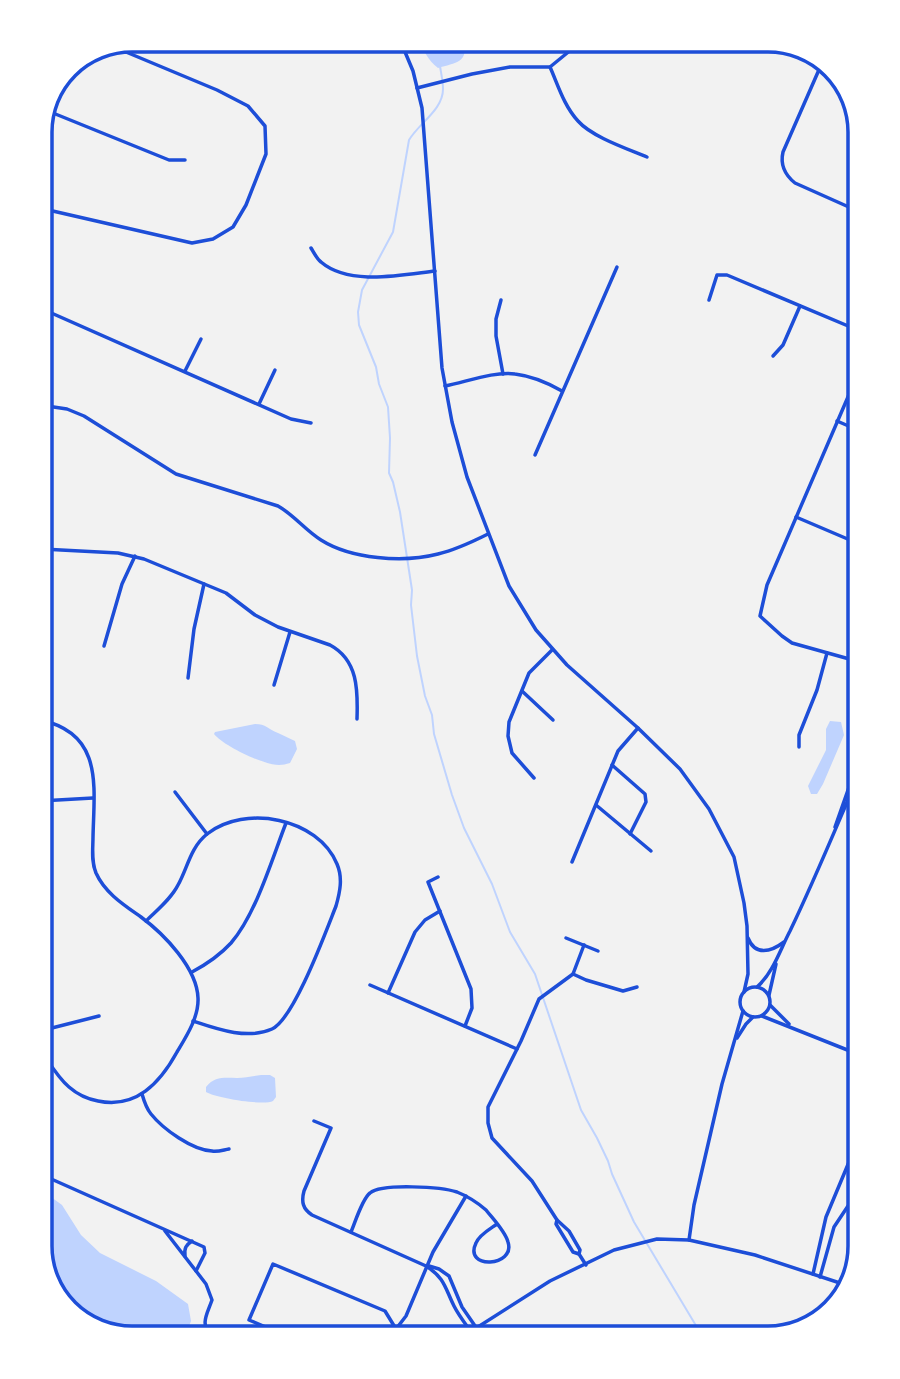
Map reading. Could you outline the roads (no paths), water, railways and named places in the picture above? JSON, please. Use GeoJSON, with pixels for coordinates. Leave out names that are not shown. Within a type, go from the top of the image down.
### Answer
{"type":"FeatureCollection","features":[{"type":"Feature","properties":{"kind":"street"},"geometry":{"type":"LineString","coordinates":[[53,211],[192,243],[214,239],[233,227],[246,205],[266,154],[265,126],[248,106],[129,53]]}},
{"type":"Feature","properties":{"kind":"street"},"geometry":{"type":"LineString","coordinates":[[405,53],[422,108],[439,340],[445,386],[459,449],[509,586],[552,650],[680,769],[709,809],[734,857],[744,905],[748,974],[740,1000],[743,1011],[694,1205],[689,1240]]}},
{"type":"Feature","properties":{"kind":"street"},"geometry":{"type":"LineString","coordinates":[[417,88],[510,67],[550,67],[567,53]]}},
{"type":"Feature","properties":{"kind":"street"},"geometry":{"type":"LineString","coordinates":[[550,67],[566,105],[579,123],[601,137],[647,157]]}},
{"type":"Feature","properties":{"kind":"street"},"geometry":{"type":"LineString","coordinates":[[819,71],[783,152],[783,169],[787,177],[800,187],[848,207]]}},
{"type":"Feature","properties":{"kind":"street"},"geometry":{"type":"LineString","coordinates":[[55,114],[169,160],[185,160]]}},
{"type":"Feature","properties":{"kind":"street"},"geometry":{"type":"LineString","coordinates":[[311,248],[320,261],[338,271],[360,277],[435,271]]}},
{"type":"Feature","properties":{"kind":"street"},"geometry":{"type":"LineString","coordinates":[[535,455],[617,267]]}},
{"type":"Feature","properties":{"kind":"street"},"geometry":{"type":"LineString","coordinates":[[709,300],[717,275],[727,275],[848,326]]}},
{"type":"Feature","properties":{"kind":"street"},"geometry":{"type":"LineString","coordinates":[[501,300],[496,319],[496,336],[503,374]]}},
{"type":"Feature","properties":{"kind":"street"},"geometry":{"type":"LineString","coordinates":[[773,356],[783,345],[800,306]]}},
{"type":"Feature","properties":{"kind":"street"},"geometry":{"type":"LineString","coordinates":[[53,314],[290,419],[311,423]]}},
{"type":"Feature","properties":{"kind":"street"},"geometry":{"type":"LineString","coordinates":[[185,372],[201,339]]}},
{"type":"Feature","properties":{"kind":"street"},"geometry":{"type":"LineString","coordinates":[[259,404],[275,370]]}},
{"type":"Feature","properties":{"kind":"street"},"geometry":{"type":"LineString","coordinates":[[445,386],[503,374],[516,374],[533,378],[562,391]]}},
{"type":"Feature","properties":{"kind":"street"},"geometry":{"type":"LineString","coordinates":[[848,396],[766,584],[760,616],[787,640],[848,659]]}},
{"type":"Feature","properties":{"kind":"street"},"geometry":{"type":"LineString","coordinates":[[53,407],[68,409],[84,416],[176,474],[278,506],[314,536],[346,551],[391,558],[418,557],[461,547],[488,534]]}},
{"type":"Feature","properties":{"kind":"street"},"geometry":{"type":"LineString","coordinates":[[837,421],[848,426]]}},
{"type":"Feature","properties":{"kind":"street"},"geometry":{"type":"LineString","coordinates":[[796,517],[848,539]]}},
{"type":"Feature","properties":{"kind":"street"},"geometry":{"type":"LineString","coordinates":[[53,550],[135,556],[226,593],[255,615],[290,632],[338,649],[351,666],[358,691],[358,719]]}},
{"type":"Feature","properties":{"kind":"street"},"geometry":{"type":"LineString","coordinates":[[104,646],[120,593],[135,556]]}},
{"type":"Feature","properties":{"kind":"street"},"geometry":{"type":"LineString","coordinates":[[188,678],[194,629],[204,584]]}},
{"type":"Feature","properties":{"kind":"street"},"geometry":{"type":"LineString","coordinates":[[274,685],[290,632]]}},
{"type":"Feature","properties":{"kind":"street"},"geometry":{"type":"LineString","coordinates":[[534,778],[512,753],[508,736],[509,722],[529,673],[552,650]]}},
{"type":"Feature","properties":{"kind":"street"},"geometry":{"type":"LineString","coordinates":[[799,747],[799,735],[817,691],[827,653]]}},
{"type":"Feature","properties":{"kind":"street"},"geometry":{"type":"LineString","coordinates":[[522,691],[553,720]]}},
{"type":"Feature","properties":{"kind":"street"},"geometry":{"type":"LineString","coordinates":[[53,725],[73,735],[89,755],[93,772],[95,872],[108,891],[161,934],[192,972],[198,998],[190,1030],[169,1066],[142,1094],[126,1102],[102,1102],[85,1097],[70,1088],[53,1068]]}},
{"type":"Feature","properties":{"kind":"street"},"geometry":{"type":"LineString","coordinates":[[572,862],[618,751],[638,728]]}},
{"type":"Feature","properties":{"kind":"street"},"geometry":{"type":"LineString","coordinates":[[612,765],[645,794],[646,802],[630,834]]}},
{"type":"Feature","properties":{"kind":"street"},"geometry":{"type":"LineString","coordinates":[[175,792],[207,834]]}},
{"type":"Feature","properties":{"kind":"street"},"geometry":{"type":"LineString","coordinates":[[835,829],[848,792]]}},
{"type":"Feature","properties":{"kind":"street"},"geometry":{"type":"LineString","coordinates":[[53,800],[93,798]]}},
{"type":"Feature","properties":{"kind":"street"},"geometry":{"type":"LineString","coordinates":[[744,992],[764,980],[777,958],[848,799]]}},
{"type":"Feature","properties":{"kind":"street"},"geometry":{"type":"LineString","coordinates":[[596,805],[650,851]]}},
{"type":"Feature","properties":{"kind":"street"},"geometry":{"type":"LineString","coordinates":[[146,921],[178,886],[191,855],[207,834],[228,822],[263,817],[286,823],[312,834],[326,846],[338,864],[341,891],[336,906],[299,993],[280,1023],[258,1033],[223,1031],[193,1021]]}},
{"type":"Feature","properties":{"kind":"street"},"geometry":{"type":"LineString","coordinates":[[192,972],[218,956],[242,929],[286,823]]}},
{"type":"Feature","properties":{"kind":"street"},"geometry":{"type":"LineString","coordinates":[[438,877],[428,882],[471,989],[472,1008],[465,1027]]}},
{"type":"Feature","properties":{"kind":"street"},"geometry":{"type":"LineString","coordinates":[[388,993],[415,932],[425,920],[440,911]]}},
{"type":"Feature","properties":{"kind":"street"},"geometry":{"type":"LineString","coordinates":[[747,937],[753,947],[764,951],[771,950],[785,940]]}},
{"type":"Feature","properties":{"kind":"street"},"geometry":{"type":"LineString","coordinates":[[566,938],[598,951]]}},
{"type":"Feature","properties":{"kind":"street"},"geometry":{"type":"LineString","coordinates":[[584,945],[573,974],[539,999],[488,1107],[492,1138],[532,1181],[557,1220],[573,1238],[586,1265]]}},
{"type":"Feature","properties":{"kind":"street"},"geometry":{"type":"LineString","coordinates":[[777,958],[769,995],[770,1005],[793,1028]]}},
{"type":"Feature","properties":{"kind":"street"},"geometry":{"type":"LineString","coordinates":[[573,974],[623,991],[636,987]]}},
{"type":"Feature","properties":{"kind":"street"},"geometry":{"type":"LineString","coordinates":[[748,974],[755,987],[763,989],[769,995]]}},
{"type":"Feature","properties":{"kind":"street"},"geometry":{"type":"LineString","coordinates":[[370,985],[516,1049]]}},
{"type":"Feature","properties":{"kind":"street"},"geometry":{"type":"LineString","coordinates":[[762,1016],[770,1005]]}},
{"type":"Feature","properties":{"kind":"street"},"geometry":{"type":"LineString","coordinates":[[743,1011],[848,1050]]}},
{"type":"Feature","properties":{"kind":"street"},"geometry":{"type":"LineString","coordinates":[[53,1028],[99,1016]]}},
{"type":"Feature","properties":{"kind":"street"},"geometry":{"type":"LineString","coordinates":[[734,1043],[754,1016]]}},
{"type":"Feature","properties":{"kind":"street"},"geometry":{"type":"LineString","coordinates":[[142,1094],[151,1114],[177,1136],[206,1150],[215,1152],[229,1149]]}},
{"type":"Feature","properties":{"kind":"street"},"geometry":{"type":"LineString","coordinates":[[314,1121],[331,1128],[304,1191],[303,1205],[312,1216],[426,1266],[438,1274],[467,1326]]}},
{"type":"Feature","properties":{"kind":"street"},"geometry":{"type":"LineString","coordinates":[[813,1275],[826,1217],[848,1164]]}},
{"type":"Feature","properties":{"kind":"street"},"geometry":{"type":"LineString","coordinates":[[53,1180],[201,1245],[205,1250],[196,1271]]}},
{"type":"Feature","properties":{"kind":"street"},"geometry":{"type":"LineString","coordinates":[[351,1233],[366,1197],[373,1191],[423,1187],[466,1196],[482,1206],[496,1224],[508,1240],[509,1248],[496,1262],[484,1262],[475,1253],[476,1242],[496,1224]]}},
{"type":"Feature","properties":{"kind":"street"},"geometry":{"type":"LineString","coordinates":[[398,1326],[408,1313],[433,1252],[466,1196]]}},
{"type":"Feature","properties":{"kind":"street"},"geometry":{"type":"LineString","coordinates":[[820,1277],[834,1227],[848,1206]]}},
{"type":"Feature","properties":{"kind":"street"},"geometry":{"type":"LineString","coordinates":[[557,1220],[556,1224],[573,1252],[579,1254]]}},
{"type":"Feature","properties":{"kind":"street"},"geometry":{"type":"LineString","coordinates":[[164,1229],[206,1284],[212,1300],[204,1326]]}},
{"type":"Feature","properties":{"kind":"street"},"geometry":{"type":"LineString","coordinates":[[567,1241],[573,1238]]}},
{"type":"Feature","properties":{"kind":"street"},"geometry":{"type":"LineString","coordinates":[[480,1326],[550,1281],[614,1250],[657,1239],[689,1240],[755,1255],[839,1283]]}},
{"type":"Feature","properties":{"kind":"street"},"geometry":{"type":"LineString","coordinates":[[184,1256],[187,1244],[192,1241]]}},
{"type":"Feature","properties":{"kind":"street"},"geometry":{"type":"LineString","coordinates":[[263,1326],[249,1320],[273,1265],[385,1311],[394,1326]]}},
{"type":"Feature","properties":{"kind":"street"},"geometry":{"type":"LineString","coordinates":[[426,1266],[439,1269],[449,1276],[463,1307],[476,1326]]}},
{"type":"Feature","properties":{"kind":"water"},"geometry":{"type":"Polygon","coordinates":[[[426,53],[464,53],[460,60],[438,68],[426,53]]]}},
{"type":"Feature","properties":{"kind":"water"},"geometry":{"type":"Polygon","coordinates":[[[830,721],[841,722],[844,735],[823,784],[817,794],[811,794],[808,786],[826,750],[826,729],[830,721]]]}},
{"type":"Feature","properties":{"kind":"water"},"geometry":{"type":"Polygon","coordinates":[[[255,724],[295,741],[297,749],[290,763],[272,764],[254,758],[226,744],[214,734],[255,724]]]}},
{"type":"Feature","properties":{"kind":"water"},"geometry":{"type":"Polygon","coordinates":[[[261,1075],[275,1078],[276,1097],[273,1101],[240,1101],[206,1092],[209,1083],[216,1079],[261,1075]]]}},
{"type":"Feature","properties":{"kind":"water"},"geometry":{"type":"Polygon","coordinates":[[[53,1198],[62,1205],[81,1235],[100,1253],[156,1281],[188,1304],[191,1321],[189,1326],[116,1325],[97,1318],[80,1307],[66,1291],[54,1263],[53,1198]]]}},
{"type":"Feature","properties":{"kind":"waterway"},"geometry":{"type":"LineString","coordinates":[[440,66],[442,97],[435,110],[409,140],[393,232],[362,290],[358,312],[359,325],[388,407],[389,473],[400,512],[412,590],[411,605],[417,656],[425,696],[452,795],[464,828],[492,884],[510,932],[535,974],[581,1110],[608,1161],[634,1222],[696,1326]]}}]}
